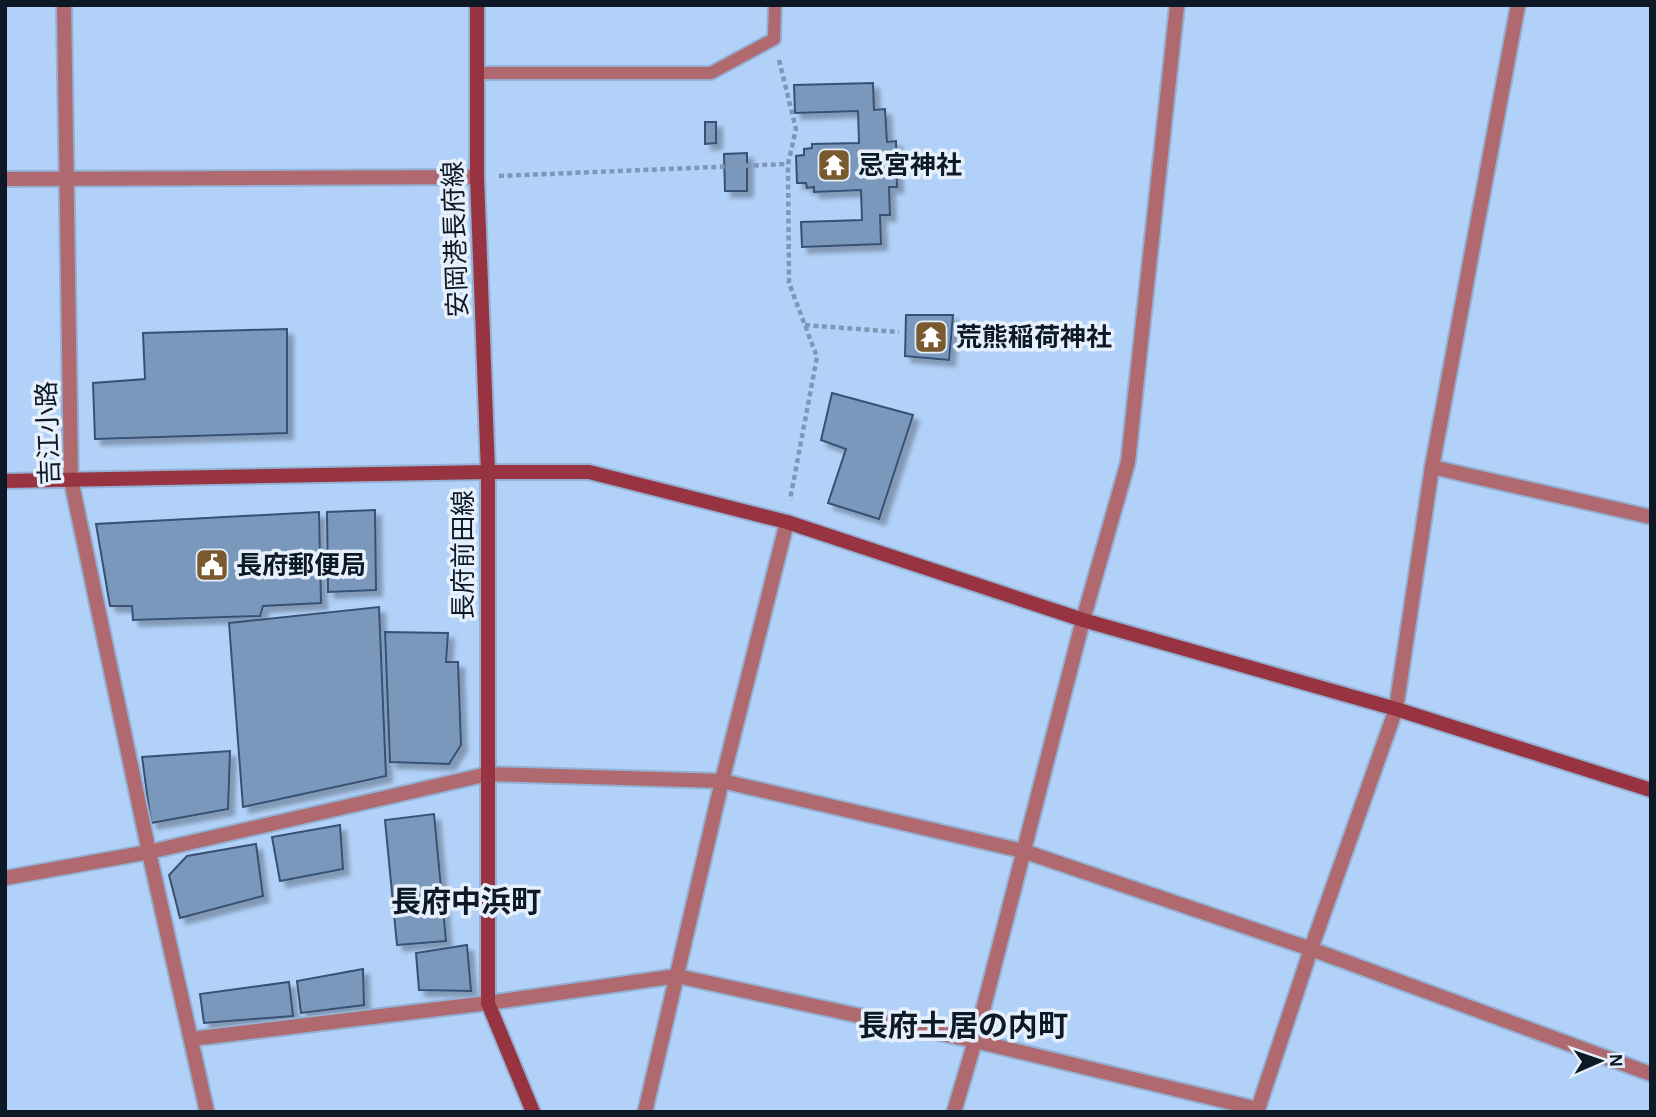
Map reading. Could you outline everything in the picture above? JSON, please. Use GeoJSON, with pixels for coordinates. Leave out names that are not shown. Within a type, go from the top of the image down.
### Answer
{"type":"FeatureCollection","features":[{"type":"Feature","properties":{"kind":"main road","name":"安岡港長府線"},"geometry":{"type":"LineString","coordinates":[[477,5],[477,177],[488,472]]}},
{"type":"Feature","properties":{"kind":"main road"},"geometry":{"type":"LineString","coordinates":[[488,472],[589,472],[787,522],[1083,620],[1396,709],[1651,790]]}},
{"type":"Feature","properties":{"kind":"main road","name":"長府前田線"},"geometry":{"type":"LineString","coordinates":[[5,481],[488,472],[488,1003],[533,1112]]}},
{"type":"Feature","properties":{"kind":"street","name":"吉江小路"},"geometry":{"type":"LineString","coordinates":[[64,5],[71,480],[207,1112]]}},
{"type":"Feature","properties":{"kind":"street"},"geometry":{"type":"LineString","coordinates":[[954,1112],[975,1041],[1083,620],[1128,462],[1177,5]]}},
{"type":"Feature","properties":{"kind":"street"},"geometry":{"type":"LineString","coordinates":[[191,1039],[488,1003],[677,976],[975,1041],[1257,1110],[1396,709],[1432,467],[1518,5]]}},
{"type":"Feature","properties":{"kind":"street"},"geometry":{"type":"LineString","coordinates":[[5,178],[477,177]]}},
{"type":"Feature","properties":{"kind":"street"},"geometry":{"type":"LineString","coordinates":[[1432,467],[1651,517]]}},
{"type":"Feature","properties":{"kind":"street"},"geometry":{"type":"LineString","coordinates":[[645,1112],[722,780],[787,522]]}},
{"type":"Feature","properties":{"kind":"street"},"geometry":{"type":"LineString","coordinates":[[5,877],[149,852],[488,774],[722,780],[1023,851],[1311,949],[1651,1074]]}},
{"type":"Feature","properties":{"kind":"lane"},"geometry":{"type":"LineString","coordinates":[[477,74],[711,73],[774,39],[775,5]]}},
{"type":"Feature","properties":{"kind":"path"},"geometry":{"type":"LineString","coordinates":[[774,39],[796,129],[788,164],[789,283],[817,357],[787,522]]}},
{"type":"Feature","properties":{"kind":"path"},"geometry":{"type":"LineString","coordinates":[[477,177],[788,164]]}},
{"type":"Feature","properties":{"kind":"path"},"geometry":{"type":"LineString","coordinates":[[805,326],[899,332]]}},
{"type":"Feature","properties":{"kind":"building"},"geometry":{"type":"Polygon","coordinates":[[[873,83],[874,110],[885,109],[887,142],[896,141],[897,187],[889,187],[890,215],[880,215],[881,244],[802,247],[801,222],[862,220],[861,190],[814,192],[814,187],[807,188],[806,183],[797,183],[796,156],[804,155],[804,149],[812,148],[812,144],[859,143],[858,111],[795,113],[794,85],[873,83]]]}},
{"type":"Feature","properties":{"kind":"building"},"geometry":{"type":"Polygon","coordinates":[[[705,122],[716,122],[716,143],[705,144],[705,122]]]}},
{"type":"Feature","properties":{"kind":"building"},"geometry":{"type":"Polygon","coordinates":[[[747,153],[747,191],[725,191],[724,154],[747,153]]]}},
{"type":"Feature","properties":{"kind":"building"},"geometry":{"type":"Polygon","coordinates":[[[906,315],[953,315],[949,360],[905,356],[906,315]]]}},
{"type":"Feature","properties":{"kind":"building"},"geometry":{"type":"Polygon","coordinates":[[[287,329],[287,433],[95,439],[93,383],[145,379],[143,333],[287,329]]]}},
{"type":"Feature","properties":{"kind":"building"},"geometry":{"type":"Polygon","coordinates":[[[832,393],[913,415],[879,519],[828,503],[846,449],[821,440],[832,393]]]}},
{"type":"Feature","properties":{"kind":"building"},"geometry":{"type":"Polygon","coordinates":[[[375,510],[376,590],[328,592],[327,512],[375,510]]]}},
{"type":"Feature","properties":{"kind":"building"},"geometry":{"type":"Polygon","coordinates":[[[319,512],[321,603],[263,606],[260,616],[133,620],[132,606],[110,606],[96,524],[319,512]]]}},
{"type":"Feature","properties":{"kind":"building"},"geometry":{"type":"Polygon","coordinates":[[[379,607],[386,776],[243,807],[229,623],[379,607]]]}},
{"type":"Feature","properties":{"kind":"building"},"geometry":{"type":"Polygon","coordinates":[[[385,632],[448,633],[446,662],[458,662],[461,745],[449,764],[390,762],[385,632]]]}},
{"type":"Feature","properties":{"kind":"building"},"geometry":{"type":"Polygon","coordinates":[[[230,751],[228,809],[151,823],[142,757],[230,751]]]}},
{"type":"Feature","properties":{"kind":"building"},"geometry":{"type":"Polygon","coordinates":[[[434,814],[446,941],[397,945],[385,820],[434,814]]]}},
{"type":"Feature","properties":{"kind":"building"},"geometry":{"type":"Polygon","coordinates":[[[340,825],[343,869],[280,881],[272,837],[340,825]]]}},
{"type":"Feature","properties":{"kind":"building"},"geometry":{"type":"Polygon","coordinates":[[[256,844],[263,896],[180,918],[169,875],[187,856],[256,844]]]}},
{"type":"Feature","properties":{"kind":"building"},"geometry":{"type":"Polygon","coordinates":[[[467,945],[471,991],[419,990],[416,953],[467,945]]]}},
{"type":"Feature","properties":{"kind":"building"},"geometry":{"type":"Polygon","coordinates":[[[363,969],[364,1005],[301,1013],[297,981],[363,969]]]}},
{"type":"Feature","properties":{"kind":"building"},"geometry":{"type":"Polygon","coordinates":[[[289,982],[293,1016],[204,1023],[200,994],[289,982]]]}},
{"type":"Feature","properties":{"kind":"place","name":"忌宮神社"},"geometry":{"type":"Point","coordinates":[834,165]}},
{"type":"Feature","properties":{"kind":"place","name":"荒熊稲荷神社"},"geometry":{"type":"Point","coordinates":[931,337]}},
{"type":"Feature","properties":{"kind":"place","name":"長府郵便局"},"geometry":{"type":"Point","coordinates":[212,565]}},
{"type":"Feature","properties":{"kind":"district","name":"長府中浜町"},"geometry":{"type":"Point","coordinates":[466,902]}},
{"type":"Feature","properties":{"kind":"district","name":"長府土居の内町"},"geometry":{"type":"Point","coordinates":[963,1026]}}]}
